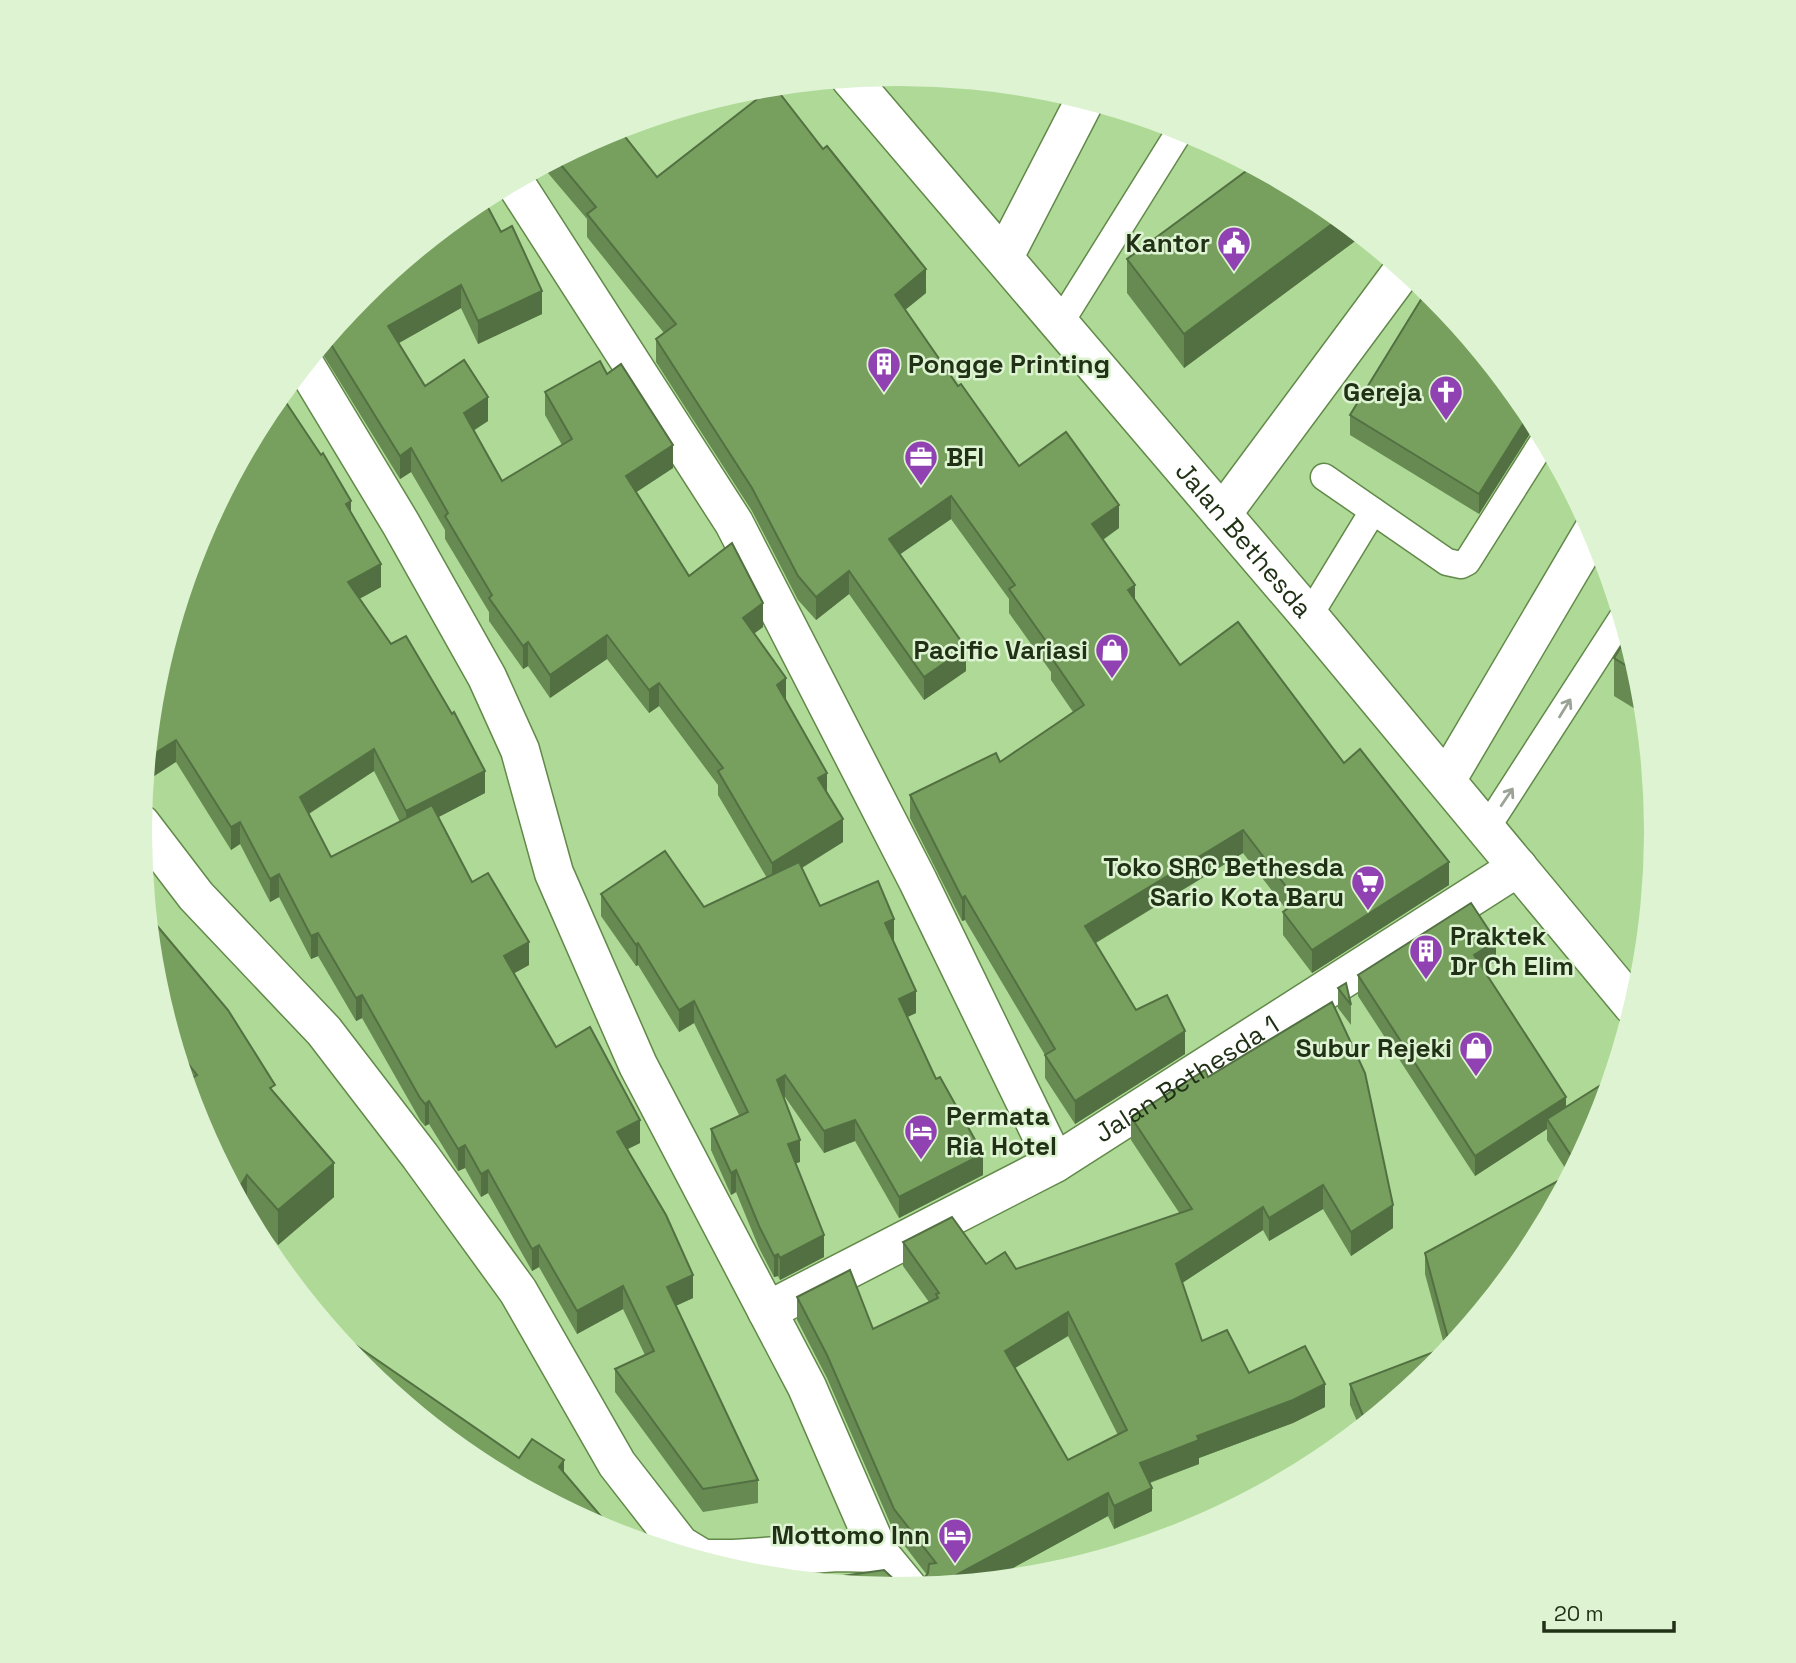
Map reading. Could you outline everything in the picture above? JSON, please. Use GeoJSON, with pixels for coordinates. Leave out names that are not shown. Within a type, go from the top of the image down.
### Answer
{"type":"FeatureCollection","features":[{"type":"Feature","properties":{"kind":"main road","name":"Jalan Bethesda"},"geometry":{"type":"LineString","coordinates":[[858,87],[1447,779],[1625,996]]}},
{"type":"Feature","properties":{"kind":"main road"},"geometry":{"type":"LineString","coordinates":[[1004,257],[1081,109]]}},
{"type":"Feature","properties":{"kind":"main road"},"geometry":{"type":"LineString","coordinates":[[519,189],[734,523],[918,881],[1055,1163]]}},
{"type":"Feature","properties":{"kind":"main road"},"geometry":{"type":"LineString","coordinates":[[1222,514],[1397,278]]}},
{"type":"Feature","properties":{"kind":"main road"},"geometry":{"type":"LineString","coordinates":[[310,373],[401,524],[488,677],[520,750],[554,873],[638,1065],[807,1387],[879,1553],[899,1577]]}},
{"type":"Feature","properties":{"kind":"main road"},"geometry":{"type":"LineString","coordinates":[[1447,779],[1586,543]]}},
{"type":"Feature","properties":{"kind":"main road"},"geometry":{"type":"LineString","coordinates":[[152,839],[196,896],[324,1031],[420,1156],[518,1291],[617,1464],[680,1544]]}},
{"type":"Feature","properties":{"kind":"main road","name":"Jalan Bethesda 1"},"geometry":{"type":"LineString","coordinates":[[767,1311],[1055,1163],[1518,867]]}},
{"type":"Feature","properties":{"kind":"main road"},"geometry":{"type":"LineString","coordinates":[[735,1559],[838,1552],[879,1553]]}},
{"type":"Feature","properties":{"kind":"lane"},"geometry":{"type":"LineString","coordinates":[[1060,323],[1174,140]]}},
{"type":"Feature","properties":{"kind":"lane"},"geometry":{"type":"LineString","coordinates":[[1324,477],[1447,562],[1461,565],[1467,562],[1538,449]]}},
{"type":"Feature","properties":{"kind":"lane"},"geometry":{"type":"LineString","coordinates":[[1309,616],[1373,511]]}},
{"type":"Feature","properties":{"kind":"lane"},"geometry":{"type":"LineString","coordinates":[[1486,829],[1615,629]]}},
{"type":"Feature","properties":{"kind":"building"},"geometry":{"type":"Polygon","coordinates":[[[781,95],[823,149],[827,146],[926,269],[895,295],[958,386],[961,384],[1019,466],[1066,432],[1119,505],[1092,524],[1135,585],[1128,590],[1180,665],[1238,622],[1344,763],[1360,749],[1449,862],[1312,950],[1283,912],[1297,901],[1243,830],[1085,926],[1136,1010],[1167,995],[1185,1031],[1075,1101],[1045,1055],[1055,1049],[965,896],[962,898],[910,795],[996,753],[1000,762],[1084,705],[1051,657],[1055,654],[1009,589],[1015,585],[951,496],[889,539],[966,648],[924,677],[849,571],[816,597],[798,576],[752,488],[656,339],[676,324],[587,214],[596,207],[562,166],[626,138],[657,177],[757,99],[781,95]]]}},
{"type":"Feature","properties":{"kind":"building","name":"Kantor"},"geometry":{"type":"Polygon","coordinates":[[[1245,172],[1331,225],[1184,334],[1127,259],[1245,172]]]}},
{"type":"Feature","properties":{"kind":"building"},"geometry":{"type":"Polygon","coordinates":[[[488,208],[501,232],[512,226],[542,291],[478,321],[461,285],[388,326],[425,386],[464,360],[488,397],[464,413],[502,481],[572,439],[545,392],[600,361],[607,374],[621,364],[673,445],[626,476],[689,576],[732,543],[763,603],[743,618],[786,678],[777,685],[827,773],[818,778],[843,819],[772,863],[718,771],[723,768],[659,683],[649,690],[607,635],[550,675],[528,642],[523,646],[489,598],[492,595],[445,516],[448,513],[411,448],[400,456],[332,346],[406,271],[488,208]]]}},
{"type":"Feature","properties":{"kind":"building","name":"Gereja"},"geometry":{"type":"Polygon","coordinates":[[[1421,300],[1459,340],[1523,425],[1479,494],[1350,415],[1421,300]]]}},
{"type":"Feature","properties":{"kind":"building"},"geometry":{"type":"Polygon","coordinates":[[[287,404],[321,455],[323,453],[351,501],[346,504],[381,564],[348,582],[391,644],[406,636],[452,714],[454,712],[485,771],[406,811],[374,749],[300,797],[331,857],[432,805],[472,882],[488,873],[529,942],[504,956],[556,1047],[590,1027],[640,1120],[617,1132],[666,1215],[693,1275],[667,1287],[758,1480],[703,1489],[615,1369],[654,1351],[623,1286],[577,1311],[539,1245],[532,1249],[488,1170],[481,1174],[465,1145],[458,1149],[429,1101],[425,1104],[420,1098],[362,995],[356,998],[318,933],[311,936],[279,874],[270,879],[240,822],[231,827],[176,740],[157,752],[167,686],[192,592],[229,502],[252,459],[287,404]]]}},
{"type":"Feature","properties":{"kind":"building"},"geometry":{"type":"Polygon","coordinates":[[[1620,648],[1624,664],[1614,658],[1620,648]]]}},
{"type":"Feature","properties":{"kind":"building"},"geometry":{"type":"Polygon","coordinates":[[[665,851],[704,907],[799,862],[820,906],[878,881],[894,919],[885,923],[916,991],[899,999],[936,1079],[940,1077],[983,1154],[899,1197],[855,1120],[824,1131],[785,1075],[777,1080],[800,1140],[788,1144],[824,1235],[780,1258],[778,1254],[774,1256],[736,1170],[731,1173],[711,1129],[748,1112],[694,1001],[679,1010],[638,943],[636,945],[601,894],[665,851]]]}},
{"type":"Feature","properties":{"kind":"building"},"geometry":{"type":"Polygon","coordinates":[[[1471,903],[1496,941],[1474,955],[1566,1097],[1475,1156],[1358,975],[1471,903]]]}},
{"type":"Feature","properties":{"kind":"building"},"geometry":{"type":"Polygon","coordinates":[[[159,928],[228,1010],[275,1085],[270,1088],[334,1163],[278,1210],[247,1175],[241,1184],[209,1117],[194,1077],[197,1075],[191,1067],[178,1025],[159,928]]]}},
{"type":"Feature","properties":{"kind":"building"},"geometry":{"type":"Polygon","coordinates":[[[1346,983],[1351,1005],[1338,988],[1346,983]]]}},
{"type":"Feature","properties":{"kind":"building"},"geometry":{"type":"Polygon","coordinates":[[[1332,1002],[1365,1073],[1393,1205],[1351,1232],[1323,1185],[1269,1218],[1263,1207],[1176,1264],[1202,1341],[1227,1330],[1249,1373],[1305,1346],[1325,1384],[1293,1400],[1197,1436],[1199,1440],[1140,1463],[1152,1488],[1114,1506],[1108,1493],[956,1575],[925,1576],[929,1564],[936,1563],[894,1509],[827,1355],[797,1297],[850,1270],[873,1329],[938,1298],[936,1294],[939,1293],[903,1242],[952,1217],[986,1264],[1005,1252],[1016,1269],[1192,1209],[1131,1117],[1205,1070],[1208,1077],[1332,1002]],[[1068,1312],[1005,1351],[1068,1460],[1127,1430],[1068,1312]]]}},
{"type":"Feature","properties":{"kind":"building"},"geometry":{"type":"Polygon","coordinates":[[[1598,1087],[1570,1154],[1547,1119],[1598,1087]]]}},
{"type":"Feature","properties":{"kind":"building"},"geometry":{"type":"Polygon","coordinates":[[[1556,1182],[1518,1246],[1490,1285],[1447,1336],[1425,1253],[1556,1182]]]}},
{"type":"Feature","properties":{"kind":"building"},"geometry":{"type":"Polygon","coordinates":[[[362,1350],[519,1458],[532,1439],[564,1460],[559,1467],[599,1514],[525,1477],[484,1452],[406,1392],[362,1350]]]}},
{"type":"Feature","properties":{"kind":"building"},"geometry":{"type":"Polygon","coordinates":[[[1430,1354],[1362,1414],[1350,1384],[1430,1354]]]}},
{"type":"Feature","properties":{"kind":"building"},"geometry":{"type":"Polygon","coordinates":[[[884,1570],[891,1577],[845,1576],[884,1570]]]}},
{"type":"Feature","properties":{"kind":"place","name":"Kantor"},"geometry":{"type":"Point","coordinates":[1234,273]}},
{"type":"Feature","properties":{"kind":"place","name":"Pongge Printing"},"geometry":{"type":"Point","coordinates":[884,394]}},
{"type":"Feature","properties":{"kind":"place","name":"Gereja"},"geometry":{"type":"Point","coordinates":[1446,422]}},
{"type":"Feature","properties":{"kind":"place","name":"BFI"},"geometry":{"type":"Point","coordinates":[921,487]}},
{"type":"Feature","properties":{"kind":"place","name":"Pacific Variasi"},"geometry":{"type":"Point","coordinates":[1112,680]}},
{"type":"Feature","properties":{"kind":"place","name":"Toko SRC Bethesda Sario Kota Baru"},"geometry":{"type":"Point","coordinates":[1368,912]}},
{"type":"Feature","properties":{"kind":"place","name":"Praktek Dr Ch Elim"},"geometry":{"type":"Point","coordinates":[1426,981]}},
{"type":"Feature","properties":{"kind":"place","name":"Subur Rejeki"},"geometry":{"type":"Point","coordinates":[1476,1078]}},
{"type":"Feature","properties":{"kind":"place","name":"Permata Ria Hotel"},"geometry":{"type":"Point","coordinates":[921,1161]}},
{"type":"Feature","properties":{"kind":"place","name":"Mottomo Inn"},"geometry":{"type":"Point","coordinates":[955,1565]}}]}
